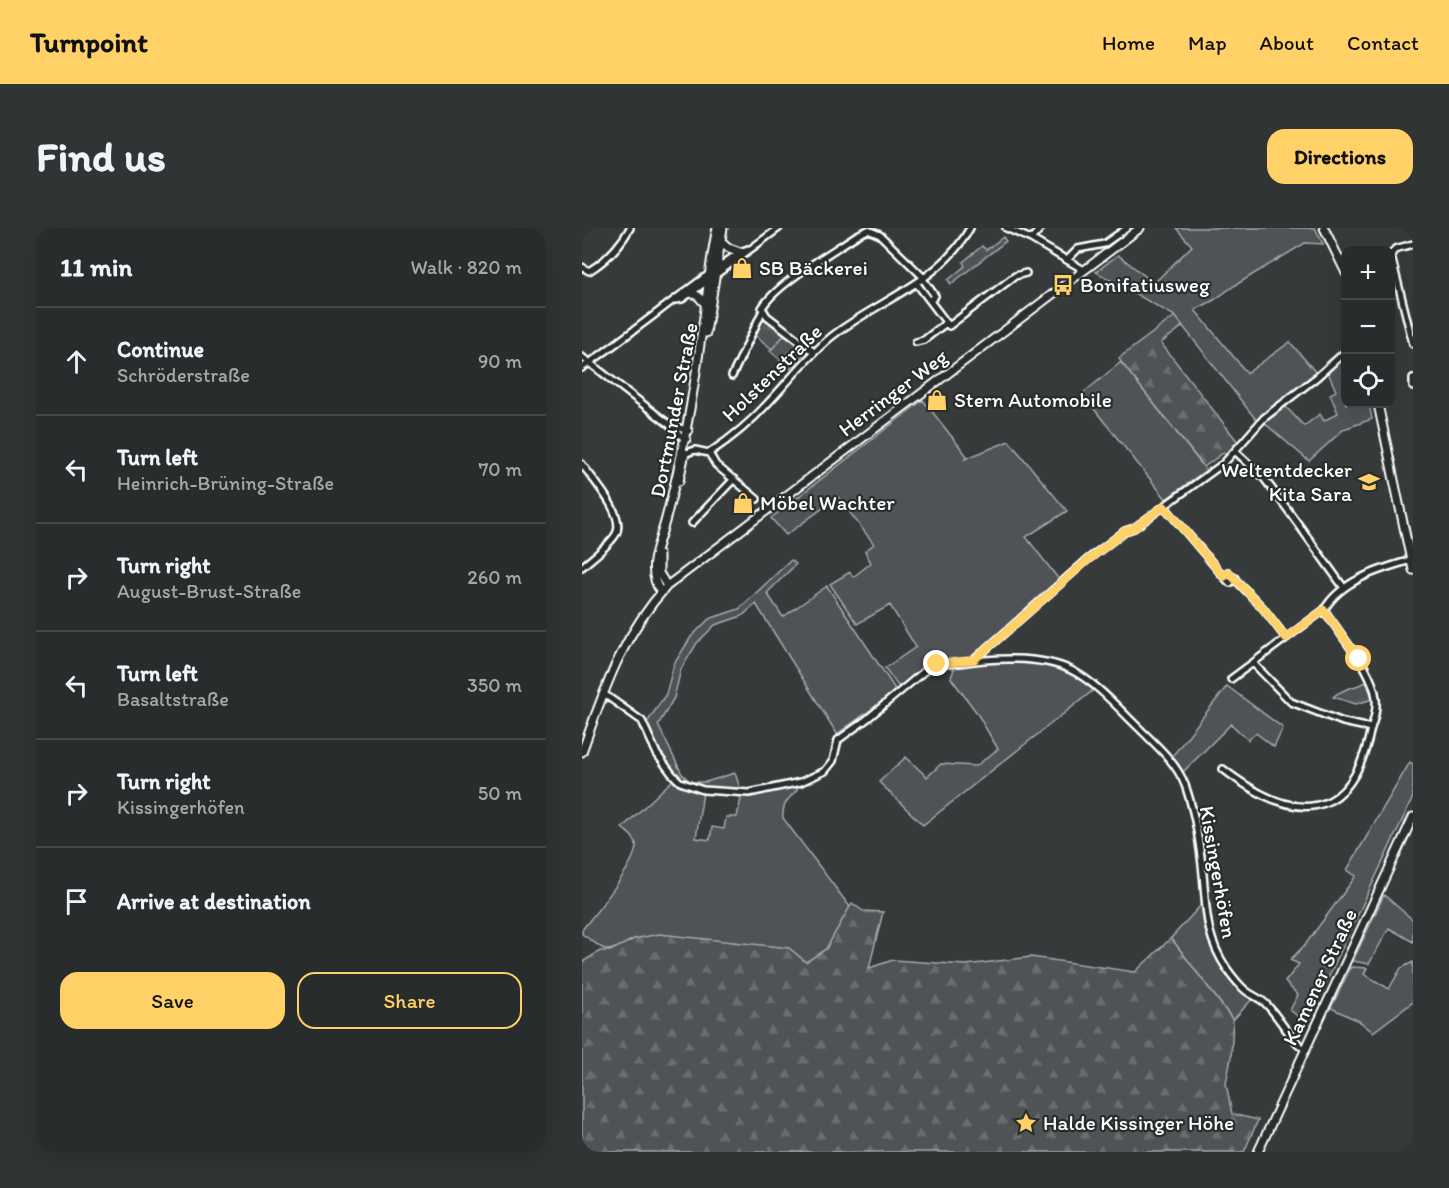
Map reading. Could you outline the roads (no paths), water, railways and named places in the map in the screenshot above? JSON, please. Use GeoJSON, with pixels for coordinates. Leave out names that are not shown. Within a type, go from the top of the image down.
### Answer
{"type":"FeatureCollection","features":[{"type":"Feature","properties":{"kind":"main road","name":"Dortmunder Straße"},"geometry":{"type":"LineString","coordinates":[[687,430],[713,274],[717,228]]}},
{"type":"Feature","properties":{"kind":"main road","name":"Dortmunder Straße"},"geometry":{"type":"LineString","coordinates":[[668,586],[659,573],[659,556],[672,512],[684,454],[705,304],[722,242],[723,228]]}},
{"type":"Feature","properties":{"kind":"main road","name":"Herringer Weg"},"geometry":{"type":"LineString","coordinates":[[668,586],[1140,228]]}},
{"type":"Feature","properties":{"kind":"main road"},"geometry":{"type":"LineString","coordinates":[[1319,228],[1339,260]]}},
{"type":"Feature","properties":{"kind":"main road"},"geometry":{"type":"LineString","coordinates":[[1324,228],[1341,264]]}},
{"type":"Feature","properties":{"kind":"main road"},"geometry":{"type":"LineString","coordinates":[[722,242],[729,248],[740,252]]}},
{"type":"Feature","properties":{"kind":"main road"},"geometry":{"type":"LineString","coordinates":[[691,293],[698,296],[705,304]]}},
{"type":"Feature","properties":{"kind":"main road"},"geometry":{"type":"LineString","coordinates":[[1379,408],[1409,526],[1413,570]]}},
{"type":"Feature","properties":{"kind":"main road","name":"Dortmunder Straße"},"geometry":{"type":"LineString","coordinates":[[661,592],[653,578],[653,562],[686,440]]}},
{"type":"Feature","properties":{"kind":"main road"},"geometry":{"type":"LineString","coordinates":[[582,752],[630,634],[648,607],[668,586]]}},
{"type":"Feature","properties":{"kind":"main road","name":"Kamener Straße"},"geometry":{"type":"LineString","coordinates":[[1258,1152],[1413,817]]}},
{"type":"Feature","properties":{"kind":"street"},"geometry":{"type":"LineString","coordinates":[[582,267],[589,272],[601,263],[620,245],[630,228]]}},
{"type":"Feature","properties":{"kind":"street"},"geometry":{"type":"LineString","coordinates":[[676,300],[691,293],[740,252],[778,228]]}},
{"type":"Feature","properties":{"kind":"street","name":"Holstenstraße"},"geometry":{"type":"LineString","coordinates":[[708,453],[767,404],[814,352],[851,323],[923,279],[951,254],[970,228]]}},
{"type":"Feature","properties":{"kind":"street"},"geometry":{"type":"LineString","coordinates":[[1006,228],[1031,238],[1084,270]]}},
{"type":"Feature","properties":{"kind":"street"},"geometry":{"type":"LineString","coordinates":[[1031,238],[1041,228]]}},
{"type":"Feature","properties":{"kind":"street"},"geometry":{"type":"LineString","coordinates":[[1068,259],[1078,249],[1104,244],[1127,228]]}},
{"type":"Feature","properties":{"kind":"street"},"geometry":{"type":"LineString","coordinates":[[732,376],[769,300],[792,280],[857,235],[868,230],[880,235],[923,279],[935,296],[930,301]]}},
{"type":"Feature","properties":{"kind":"street"},"geometry":{"type":"LineString","coordinates":[[1395,250],[1413,244]]}},
{"type":"Feature","properties":{"kind":"street"},"geometry":{"type":"LineString","coordinates":[[582,368],[676,300],[680,294],[745,254],[748,249]]}},
{"type":"Feature","properties":{"kind":"street"},"geometry":{"type":"LineString","coordinates":[[1395,271],[1413,344]]}},
{"type":"Feature","properties":{"kind":"street"},"geometry":{"type":"LineString","coordinates":[[917,284],[949,326],[1015,276],[1026,273]]}},
{"type":"Feature","properties":{"kind":"street"},"geometry":{"type":"LineString","coordinates":[[763,310],[814,352]]}},
{"type":"Feature","properties":{"kind":"street"},"geometry":{"type":"LineString","coordinates":[[916,342],[924,340],[946,323]]}},
{"type":"Feature","properties":{"kind":"street"},"geometry":{"type":"LineString","coordinates":[[974,660],[1088,560],[1125,531],[1134,528],[1224,463],[1264,418],[1343,354]]}},
{"type":"Feature","properties":{"kind":"street"},"geometry":{"type":"LineString","coordinates":[[582,357],[670,425],[694,450]]}},
{"type":"Feature","properties":{"kind":"street"},"geometry":{"type":"LineString","coordinates":[[670,425],[687,430]]}},
{"type":"Feature","properties":{"kind":"street"},"geometry":{"type":"LineString","coordinates":[[684,454],[694,450],[708,453],[717,465],[757,499]]}},
{"type":"Feature","properties":{"kind":"street"},"geometry":{"type":"LineString","coordinates":[[1235,451],[1263,477],[1344,588]]}},
{"type":"Feature","properties":{"kind":"street"},"geometry":{"type":"LineString","coordinates":[[582,464],[615,511],[619,521],[614,537],[582,567]]}},
{"type":"Feature","properties":{"kind":"street"},"geometry":{"type":"LineString","coordinates":[[692,523],[734,479]]}},
{"type":"Feature","properties":{"kind":"street"},"geometry":{"type":"LineString","coordinates":[[1164,506],[1224,577],[1228,572],[1235,578],[1263,608],[1286,638]]}},
{"type":"Feature","properties":{"kind":"street"},"geometry":{"type":"LineString","coordinates":[[1231,679],[1324,610],[1344,588],[1373,572],[1411,560]]}},
{"type":"Feature","properties":{"kind":"street"},"geometry":{"type":"LineString","coordinates":[[1223,769],[1268,797],[1297,806],[1321,805],[1340,795],[1355,777],[1366,753],[1371,728],[1378,712],[1377,699],[1371,678],[1324,610]]}},
{"type":"Feature","properties":{"kind":"street","name":"Kissingerhöfen"},"geometry":{"type":"LineString","coordinates":[[604,694],[642,721],[657,754],[680,782],[703,790],[748,793],[801,782],[813,778],[831,766],[835,745],[842,736],[867,719],[928,668],[937,664],[974,660],[1036,661],[1071,670],[1103,694],[1170,759],[1185,785],[1196,826],[1203,867],[1206,915],[1215,950],[1236,981],[1245,991],[1263,1001],[1305,1050]]}},
{"type":"Feature","properties":{"kind":"street"},"geometry":{"type":"LineString","coordinates":[[1252,663],[1292,702],[1343,722],[1371,728]]}},
{"type":"Feature","properties":{"kind":"place","name":"SB Bäckerei"},"geometry":{"type":"Point","coordinates":[742,268]}},
{"type":"Feature","properties":{"kind":"place","name":"Bonifatiusweg"},"geometry":{"type":"Point","coordinates":[1063,285]}},
{"type":"Feature","properties":{"kind":"place","name":"Stern Automobile"},"geometry":{"type":"Point","coordinates":[937,400]}},
{"type":"Feature","properties":{"kind":"place","name":"Weltentdecker Kita Sara"},"geometry":{"type":"Point","coordinates":[1369,482]}},
{"type":"Feature","properties":{"kind":"place","name":"Möbel Wachter"},"geometry":{"type":"Point","coordinates":[743,503]}},
{"type":"Feature","properties":{"kind":"place","name":"Halde Kissinger Höhe"},"geometry":{"type":"Point","coordinates":[1026,1123]}}]}
